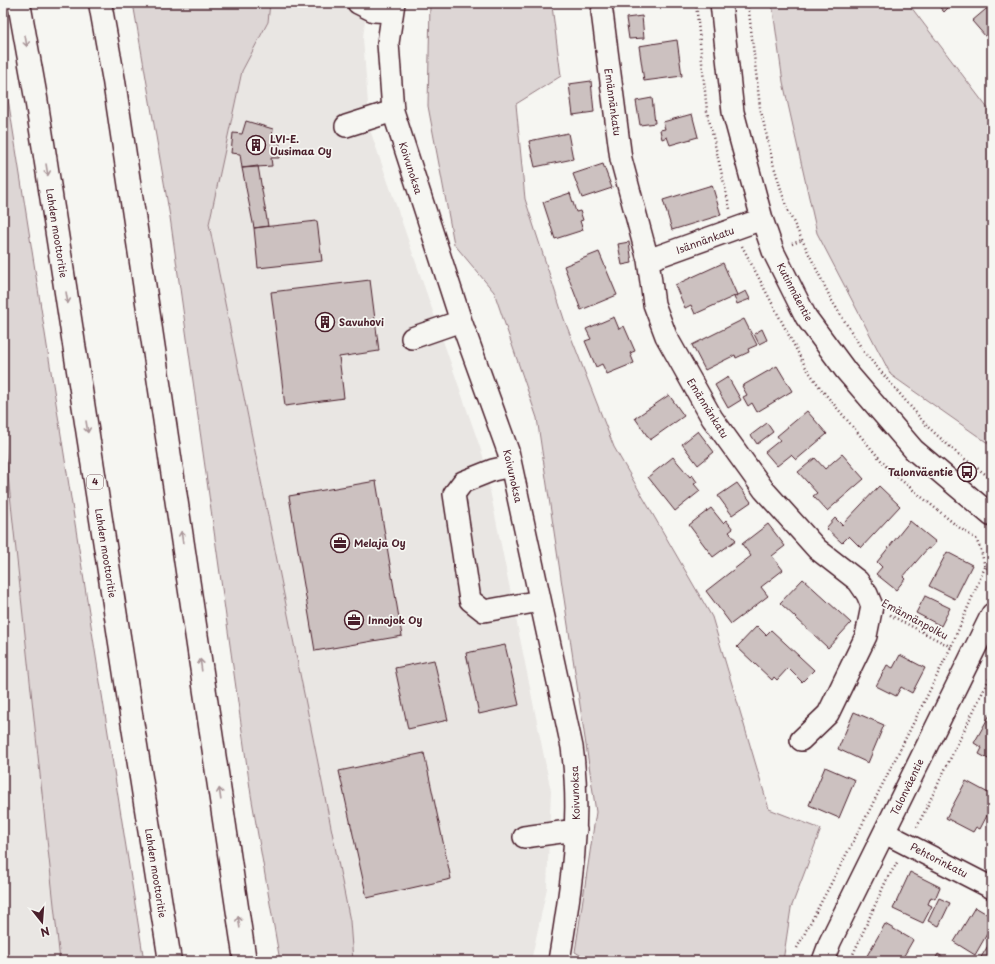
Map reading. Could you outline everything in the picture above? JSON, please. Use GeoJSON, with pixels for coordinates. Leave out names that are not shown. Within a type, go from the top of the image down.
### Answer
{"type":"FeatureCollection","features":[{"type":"Feature","properties":{"kind":"highway","name":"Lahden moottoritie"},"geometry":{"type":"LineString","coordinates":[[19,3],[37,106],[170,961]]}},
{"type":"Feature","properties":{"kind":"highway"},"geometry":{"type":"LineString","coordinates":[[100,3],[115,89],[245,961]]}},
{"type":"Feature","properties":{"kind":"street"},"geometry":{"type":"LineString","coordinates":[[358,3],[374,11],[393,8]]}},
{"type":"Feature","properties":{"kind":"street","name":"Kutinmäentie"},"geometry":{"type":"LineString","coordinates":[[721,3],[733,112],[762,219],[773,251],[806,317],[846,371],[914,450],[992,516]]}},
{"type":"Feature","properties":{"kind":"street","name":"Koivunoksa"},"geometry":{"type":"LineString","coordinates":[[393,8],[388,43],[393,111],[461,321],[508,451],[572,747],[576,776],[576,830],[572,885],[559,961]]}},
{"type":"Feature","properties":{"kind":"street","name":"Emännänkatu"},"geometry":{"type":"LineString","coordinates":[[602,12],[621,159],[648,260],[654,304],[664,330],[712,418],[764,490],[817,549],[858,581],[867,594],[872,606]]}},
{"type":"Feature","properties":{"kind":"street"},"geometry":{"type":"LineString","coordinates":[[346,126],[393,111]]}},
{"type":"Feature","properties":{"kind":"street","name":"Isännänkatu"},"geometry":{"type":"LineString","coordinates":[[648,260],[762,219]]}},
{"type":"Feature","properties":{"kind":"street"},"geometry":{"type":"LineString","coordinates":[[412,338],[461,321]]}},
{"type":"Feature","properties":{"kind":"street"},"geometry":{"type":"LineString","coordinates":[[511,466],[493,470],[463,482],[454,494],[470,600],[484,611],[540,601]]}},
{"type":"Feature","properties":{"kind":"street"},"geometry":{"type":"LineString","coordinates":[[801,740],[828,714],[866,636],[872,606]]}},
{"type":"Feature","properties":{"kind":"street","name":"Talonväentie"},"geometry":{"type":"LineString","coordinates":[[823,961],[830,942],[992,614]]}},
{"type":"Feature","properties":{"kind":"street"},"geometry":{"type":"LineString","coordinates":[[524,837],[576,830]]}},
{"type":"Feature","properties":{"kind":"street","name":"Pehtorinkatu"},"geometry":{"type":"LineString","coordinates":[[885,833],[991,885]]}},
{"type":"Feature","properties":{"kind":"path"},"geometry":{"type":"LineString","coordinates":[[748,3],[759,100],[773,163],[787,209],[832,301],[864,352],[928,427],[958,454],[992,479]]}},
{"type":"Feature","properties":{"kind":"path"},"geometry":{"type":"LineString","coordinates":[[797,948],[864,821],[950,647],[985,567]]}},
{"type":"Feature","properties":{"kind":"path","name":"Emännänpolku"},"geometry":{"type":"LineString","coordinates":[[872,606],[950,647]]}},
{"type":"Feature","properties":{"kind":"path"},"geometry":{"type":"LineString","coordinates":[[850,961],[886,881],[908,844],[992,673]]}},
{"type":"Feature","properties":{"kind":"shaded area"},"geometry":{"type":"Polygon","coordinates":[[[133,3],[270,3],[268,22],[242,71],[209,224],[350,921],[353,961],[280,961],[251,795],[170,217],[133,3]]]}},
{"type":"Feature","properties":{"kind":"shaded area"},"geometry":{"type":"Polygon","coordinates":[[[270,3],[367,3],[363,38],[370,130],[483,456],[551,791],[547,888],[531,961],[353,961],[350,921],[209,223],[242,71],[268,23],[270,3]]]}},
{"type":"Feature","properties":{"kind":"shaded area"},"geometry":{"type":"Polygon","coordinates":[[[430,3],[560,3],[552,6],[561,76],[516,104],[525,199],[564,319],[614,447],[712,617],[769,809],[821,829],[791,908],[783,961],[590,961],[575,952],[596,812],[537,418],[494,292],[454,244],[428,106],[430,3]]]}},
{"type":"Feature","properties":{"kind":"shaded area"},"geometry":{"type":"Polygon","coordinates":[[[772,3],[908,3],[992,114],[992,446],[891,375],[817,233],[783,82],[772,3]]]}},
{"type":"Feature","properties":{"kind":"shaded area"},"geometry":{"type":"Polygon","coordinates":[[[3,74],[144,961],[60,961],[3,429],[3,74]]]}},
{"type":"Feature","properties":{"kind":"shaded area"},"geometry":{"type":"Polygon","coordinates":[[[3,429],[60,961],[3,961],[3,429]]]}},
{"type":"Feature","properties":{"kind":"building"},"geometry":{"type":"Polygon","coordinates":[[[936,3],[953,3],[944,12],[936,3]]]}},
{"type":"Feature","properties":{"kind":"building"},"geometry":{"type":"Polygon","coordinates":[[[992,4],[992,32],[986,37],[972,21],[992,4]]]}},
{"type":"Feature","properties":{"kind":"building"},"geometry":{"type":"Polygon","coordinates":[[[642,16],[644,38],[629,39],[626,18],[642,16]]]}},
{"type":"Feature","properties":{"kind":"building"},"geometry":{"type":"Polygon","coordinates":[[[677,40],[682,76],[644,81],[639,46],[677,40]]]}},
{"type":"Feature","properties":{"kind":"building"},"geometry":{"type":"Polygon","coordinates":[[[591,81],[594,112],[573,115],[569,84],[591,81]]]}},
{"type":"Feature","properties":{"kind":"building"},"geometry":{"type":"Polygon","coordinates":[[[652,98],[655,123],[640,125],[636,101],[652,98]]]}},
{"type":"Feature","properties":{"kind":"building"},"geometry":{"type":"Polygon","coordinates":[[[692,114],[698,137],[670,145],[667,137],[662,139],[660,130],[665,129],[663,122],[692,114]]]}},
{"type":"Feature","properties":{"kind":"building","name":"LVI-E. Uusimaa Oy"},"geometry":{"type":"Polygon","coordinates":[[[246,121],[273,129],[272,137],[280,137],[279,158],[271,158],[272,166],[242,168],[240,154],[231,153],[233,133],[242,134],[246,121]]]}},
{"type":"Feature","properties":{"kind":"building"},"geometry":{"type":"Polygon","coordinates":[[[568,133],[573,159],[535,167],[529,141],[568,133]]]}},
{"type":"Feature","properties":{"kind":"building"},"geometry":{"type":"Polygon","coordinates":[[[603,164],[612,188],[582,198],[573,174],[603,164]]]}},
{"type":"Feature","properties":{"kind":"building"},"geometry":{"type":"Polygon","coordinates":[[[258,166],[268,226],[254,228],[242,168],[258,166]]]}},
{"type":"Feature","properties":{"kind":"building"},"geometry":{"type":"Polygon","coordinates":[[[712,185],[721,215],[672,230],[663,200],[712,185]]]}},
{"type":"Feature","properties":{"kind":"building"},"geometry":{"type":"Polygon","coordinates":[[[570,193],[576,212],[580,211],[583,220],[580,221],[583,230],[555,239],[543,202],[570,193]]]}},
{"type":"Feature","properties":{"kind":"building"},"geometry":{"type":"Polygon","coordinates":[[[317,221],[322,261],[258,268],[254,228],[317,221]]]}},
{"type":"Feature","properties":{"kind":"building"},"geometry":{"type":"Polygon","coordinates":[[[629,242],[632,263],[622,265],[618,244],[629,242]]]}},
{"type":"Feature","properties":{"kind":"building"},"geometry":{"type":"Polygon","coordinates":[[[599,252],[617,295],[581,310],[564,266],[599,252]]]}},
{"type":"Feature","properties":{"kind":"building"},"geometry":{"type":"Polygon","coordinates":[[[723,263],[737,295],[695,314],[691,305],[685,308],[675,285],[723,263]]]}},
{"type":"Feature","properties":{"kind":"building","name":"Savuhovi"},"geometry":{"type":"Polygon","coordinates":[[[370,280],[379,351],[339,357],[344,398],[285,406],[271,292],[370,280]]]}},
{"type":"Feature","properties":{"kind":"building"},"geometry":{"type":"Polygon","coordinates":[[[746,291],[750,299],[737,304],[734,297],[746,291]]]}},
{"type":"Feature","properties":{"kind":"building"},"geometry":{"type":"Polygon","coordinates":[[[614,317],[619,329],[624,326],[635,351],[630,353],[634,363],[607,374],[602,364],[596,367],[585,341],[591,339],[586,329],[614,317]]]}},
{"type":"Feature","properties":{"kind":"building"},"geometry":{"type":"Polygon","coordinates":[[[744,319],[757,345],[748,349],[749,352],[736,358],[735,355],[705,370],[692,345],[744,319]]]}},
{"type":"Feature","properties":{"kind":"building"},"geometry":{"type":"Polygon","coordinates":[[[762,329],[767,340],[759,344],[754,334],[762,329]]]}},
{"type":"Feature","properties":{"kind":"building"},"geometry":{"type":"Polygon","coordinates":[[[777,366],[792,391],[757,412],[752,403],[748,406],[743,397],[747,395],[742,386],[777,366]]]}},
{"type":"Feature","properties":{"kind":"building"},"geometry":{"type":"Polygon","coordinates":[[[728,377],[741,400],[728,408],[715,385],[728,377]]]}},
{"type":"Feature","properties":{"kind":"building"},"geometry":{"type":"Polygon","coordinates":[[[669,395],[684,416],[650,440],[635,418],[669,395]]]}},
{"type":"Feature","properties":{"kind":"building"},"geometry":{"type":"Polygon","coordinates":[[[807,411],[827,434],[796,460],[791,455],[777,466],[765,452],[780,440],[777,436],[807,411]]]}},
{"type":"Feature","properties":{"kind":"building"},"geometry":{"type":"Polygon","coordinates":[[[767,423],[773,432],[757,444],[751,435],[767,423]]]}},
{"type":"Feature","properties":{"kind":"building"},"geometry":{"type":"Polygon","coordinates":[[[698,431],[714,452],[698,465],[682,444],[698,431]]]}},
{"type":"Feature","properties":{"kind":"building"},"geometry":{"type":"Polygon","coordinates":[[[842,454],[864,479],[827,511],[813,496],[817,493],[798,472],[815,458],[825,469],[842,454]]]}},
{"type":"Feature","properties":{"kind":"building"},"geometry":{"type":"Polygon","coordinates":[[[673,457],[690,477],[692,475],[697,482],[694,484],[700,491],[675,511],[648,477],[673,457]]]}},
{"type":"Feature","properties":{"kind":"building"},"geometry":{"type":"Polygon","coordinates":[[[376,481],[402,636],[315,651],[289,496],[376,481]]]}},
{"type":"Feature","properties":{"kind":"building"},"geometry":{"type":"Polygon","coordinates":[[[737,483],[751,502],[732,515],[718,496],[737,483]]]}},
{"type":"Feature","properties":{"kind":"building"},"geometry":{"type":"Polygon","coordinates":[[[879,486],[900,506],[861,548],[849,536],[842,543],[826,528],[835,518],[842,525],[879,486]]]}},
{"type":"Feature","properties":{"kind":"building"},"geometry":{"type":"Polygon","coordinates":[[[711,508],[723,523],[726,520],[733,529],[729,532],[736,540],[713,557],[689,525],[711,508]]]}},
{"type":"Feature","properties":{"kind":"building"},"geometry":{"type":"Polygon","coordinates":[[[910,521],[936,542],[930,549],[928,548],[903,577],[905,579],[896,590],[876,574],[882,567],[877,562],[910,521]]]}},
{"type":"Feature","properties":{"kind":"building"},"geometry":{"type":"Polygon","coordinates":[[[768,524],[785,546],[772,556],[783,570],[761,587],[768,596],[731,624],[706,591],[751,556],[742,544],[768,524]]]}},
{"type":"Feature","properties":{"kind":"building"},"geometry":{"type":"Polygon","coordinates":[[[947,552],[972,565],[955,599],[929,586],[947,552]]]}},
{"type":"Feature","properties":{"kind":"building"},"geometry":{"type":"Polygon","coordinates":[[[803,579],[851,623],[828,648],[780,603],[803,579]]]}},
{"type":"Feature","properties":{"kind":"building"},"geometry":{"type":"Polygon","coordinates":[[[925,596],[950,608],[941,626],[916,613],[925,596]]]}},
{"type":"Feature","properties":{"kind":"building"},"geometry":{"type":"Polygon","coordinates":[[[757,626],[766,635],[771,630],[814,670],[802,682],[788,668],[777,680],[774,677],[772,680],[737,647],[757,626]]]}},
{"type":"Feature","properties":{"kind":"building"},"geometry":{"type":"Polygon","coordinates":[[[505,645],[519,705],[479,714],[466,653],[505,645]]]}},
{"type":"Feature","properties":{"kind":"building"},"geometry":{"type":"Polygon","coordinates":[[[900,655],[925,668],[912,693],[901,687],[896,696],[876,686],[887,665],[893,668],[900,655]]]}},
{"type":"Feature","properties":{"kind":"building"},"geometry":{"type":"Polygon","coordinates":[[[434,660],[448,720],[408,729],[395,668],[434,660]]]}},
{"type":"Feature","properties":{"kind":"building"},"geometry":{"type":"Polygon","coordinates":[[[992,711],[992,761],[979,754],[982,748],[974,743],[992,711]]]}},
{"type":"Feature","properties":{"kind":"building"},"geometry":{"type":"Polygon","coordinates":[[[854,712],[884,725],[868,763],[838,749],[854,712]]]}},
{"type":"Feature","properties":{"kind":"building"},"geometry":{"type":"Polygon","coordinates":[[[424,753],[451,879],[367,898],[339,771],[424,753]]]}},
{"type":"Feature","properties":{"kind":"building"},"geometry":{"type":"Polygon","coordinates":[[[825,767],[855,780],[839,818],[809,805],[825,767]]]}},
{"type":"Feature","properties":{"kind":"building"},"geometry":{"type":"Polygon","coordinates":[[[966,781],[992,795],[990,799],[992,800],[992,806],[980,829],[976,827],[973,832],[946,818],[966,781]]]}},
{"type":"Feature","properties":{"kind":"building"},"geometry":{"type":"Polygon","coordinates":[[[910,872],[940,887],[935,899],[931,897],[928,904],[932,906],[923,923],[893,909],[910,872]]]}},
{"type":"Feature","properties":{"kind":"building"},"geometry":{"type":"Polygon","coordinates":[[[939,898],[950,903],[939,926],[928,921],[939,898]]]}},
{"type":"Feature","properties":{"kind":"building"},"geometry":{"type":"Polygon","coordinates":[[[975,907],[992,917],[992,933],[990,936],[987,934],[975,955],[954,942],[975,907]]]}},
{"type":"Feature","properties":{"kind":"building"},"geometry":{"type":"Polygon","coordinates":[[[885,924],[913,940],[901,961],[864,961],[885,924]]]}},
{"type":"Feature","properties":{"kind":"building"},"geometry":{"type":"Polygon","coordinates":[[[992,939],[992,961],[984,961],[980,959],[992,939]]]}},
{"type":"Feature","properties":{"kind":"building"},"geometry":{"type":"Polygon","coordinates":[[[938,954],[946,959],[945,961],[934,961],[938,954]]]}},
{"type":"Feature","properties":{"kind":"place","name":"LVI-E. Uusimaa Oy"},"geometry":{"type":"Point","coordinates":[256,145]}},
{"type":"Feature","properties":{"kind":"place","name":"Savuhovi"},"geometry":{"type":"Point","coordinates":[325,322]}},
{"type":"Feature","properties":{"kind":"place","name":"Talonväentie"},"geometry":{"type":"Point","coordinates":[967,472]}},
{"type":"Feature","properties":{"kind":"place","name":"Melaja Oy"},"geometry":{"type":"Point","coordinates":[340,543]}},
{"type":"Feature","properties":{"kind":"place","name":"Innojok Oy"},"geometry":{"type":"Point","coordinates":[354,620]}}]}
